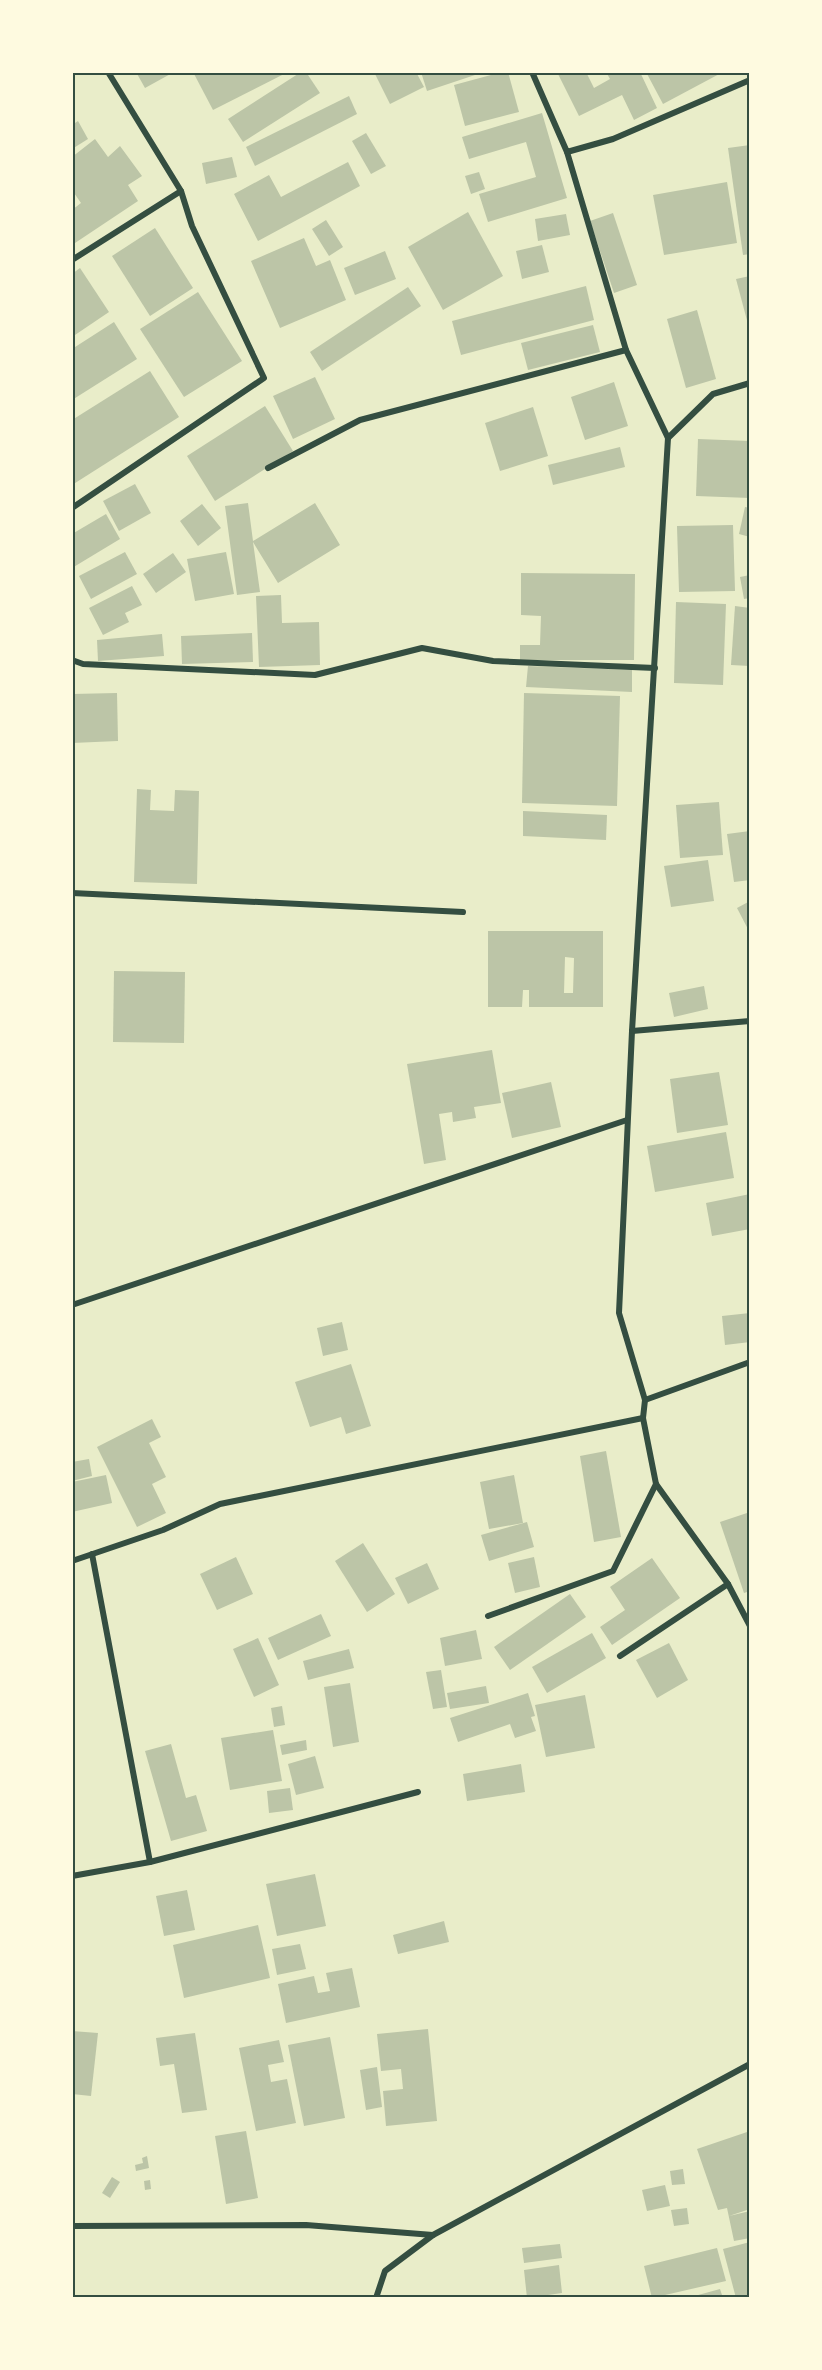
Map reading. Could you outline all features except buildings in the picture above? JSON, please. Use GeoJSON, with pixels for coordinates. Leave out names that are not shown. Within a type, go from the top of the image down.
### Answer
{"type":"FeatureCollection","features":[{"type":"Feature","properties":{"kind":"street"},"geometry":{"type":"LineString","coordinates":[[72,508],[264,378],[192,226],[181,190],[108,72]]}},
{"type":"Feature","properties":{"kind":"street"},"geometry":{"type":"LineString","coordinates":[[532,72],[567,152],[626,350],[668,438],[632,1030],[619,1314],[645,1400],[643,1418],[656,1484],[728,1584],[750,1626]]}},
{"type":"Feature","properties":{"kind":"street"},"geometry":{"type":"LineString","coordinates":[[567,152],[613,139],[750,80]]}},
{"type":"Feature","properties":{"kind":"street"},"geometry":{"type":"LineString","coordinates":[[72,260],[181,190]]}},
{"type":"Feature","properties":{"kind":"street"},"geometry":{"type":"LineString","coordinates":[[268,468],[360,420],[626,350]]}},
{"type":"Feature","properties":{"kind":"street"},"geometry":{"type":"LineString","coordinates":[[668,438],[713,394],[750,382]]}},
{"type":"Feature","properties":{"kind":"street"},"geometry":{"type":"LineString","coordinates":[[72,660],[83,664],[315,675],[422,648],[493,661],[654,668]]}},
{"type":"Feature","properties":{"kind":"street"},"geometry":{"type":"LineString","coordinates":[[72,894],[463,912]]}},
{"type":"Feature","properties":{"kind":"street"},"geometry":{"type":"LineString","coordinates":[[632,1030],[750,1021]]}},
{"type":"Feature","properties":{"kind":"street"},"geometry":{"type":"LineString","coordinates":[[72,1305],[627,1120]]}},
{"type":"Feature","properties":{"kind":"street"},"geometry":{"type":"LineString","coordinates":[[645,1400],[750,1362]]}},
{"type":"Feature","properties":{"kind":"street"},"geometry":{"type":"LineString","coordinates":[[72,1561],[163,1530],[220,1504],[643,1418]]}},
{"type":"Feature","properties":{"kind":"street"},"geometry":{"type":"LineString","coordinates":[[488,1616],[613,1571],[656,1484]]}},
{"type":"Feature","properties":{"kind":"street"},"geometry":{"type":"LineString","coordinates":[[92,1554],[150,1862]]}},
{"type":"Feature","properties":{"kind":"street"},"geometry":{"type":"LineString","coordinates":[[620,1656],[728,1584]]}},
{"type":"Feature","properties":{"kind":"street"},"geometry":{"type":"LineString","coordinates":[[72,1876],[150,1862],[418,1792]]}},
{"type":"Feature","properties":{"kind":"street"},"geometry":{"type":"LineString","coordinates":[[376,2298],[385,2271],[433,2235],[750,2064]]}},
{"type":"Feature","properties":{"kind":"street"},"geometry":{"type":"LineString","coordinates":[[72,2226],[306,2225],[433,2235]]}}]}
